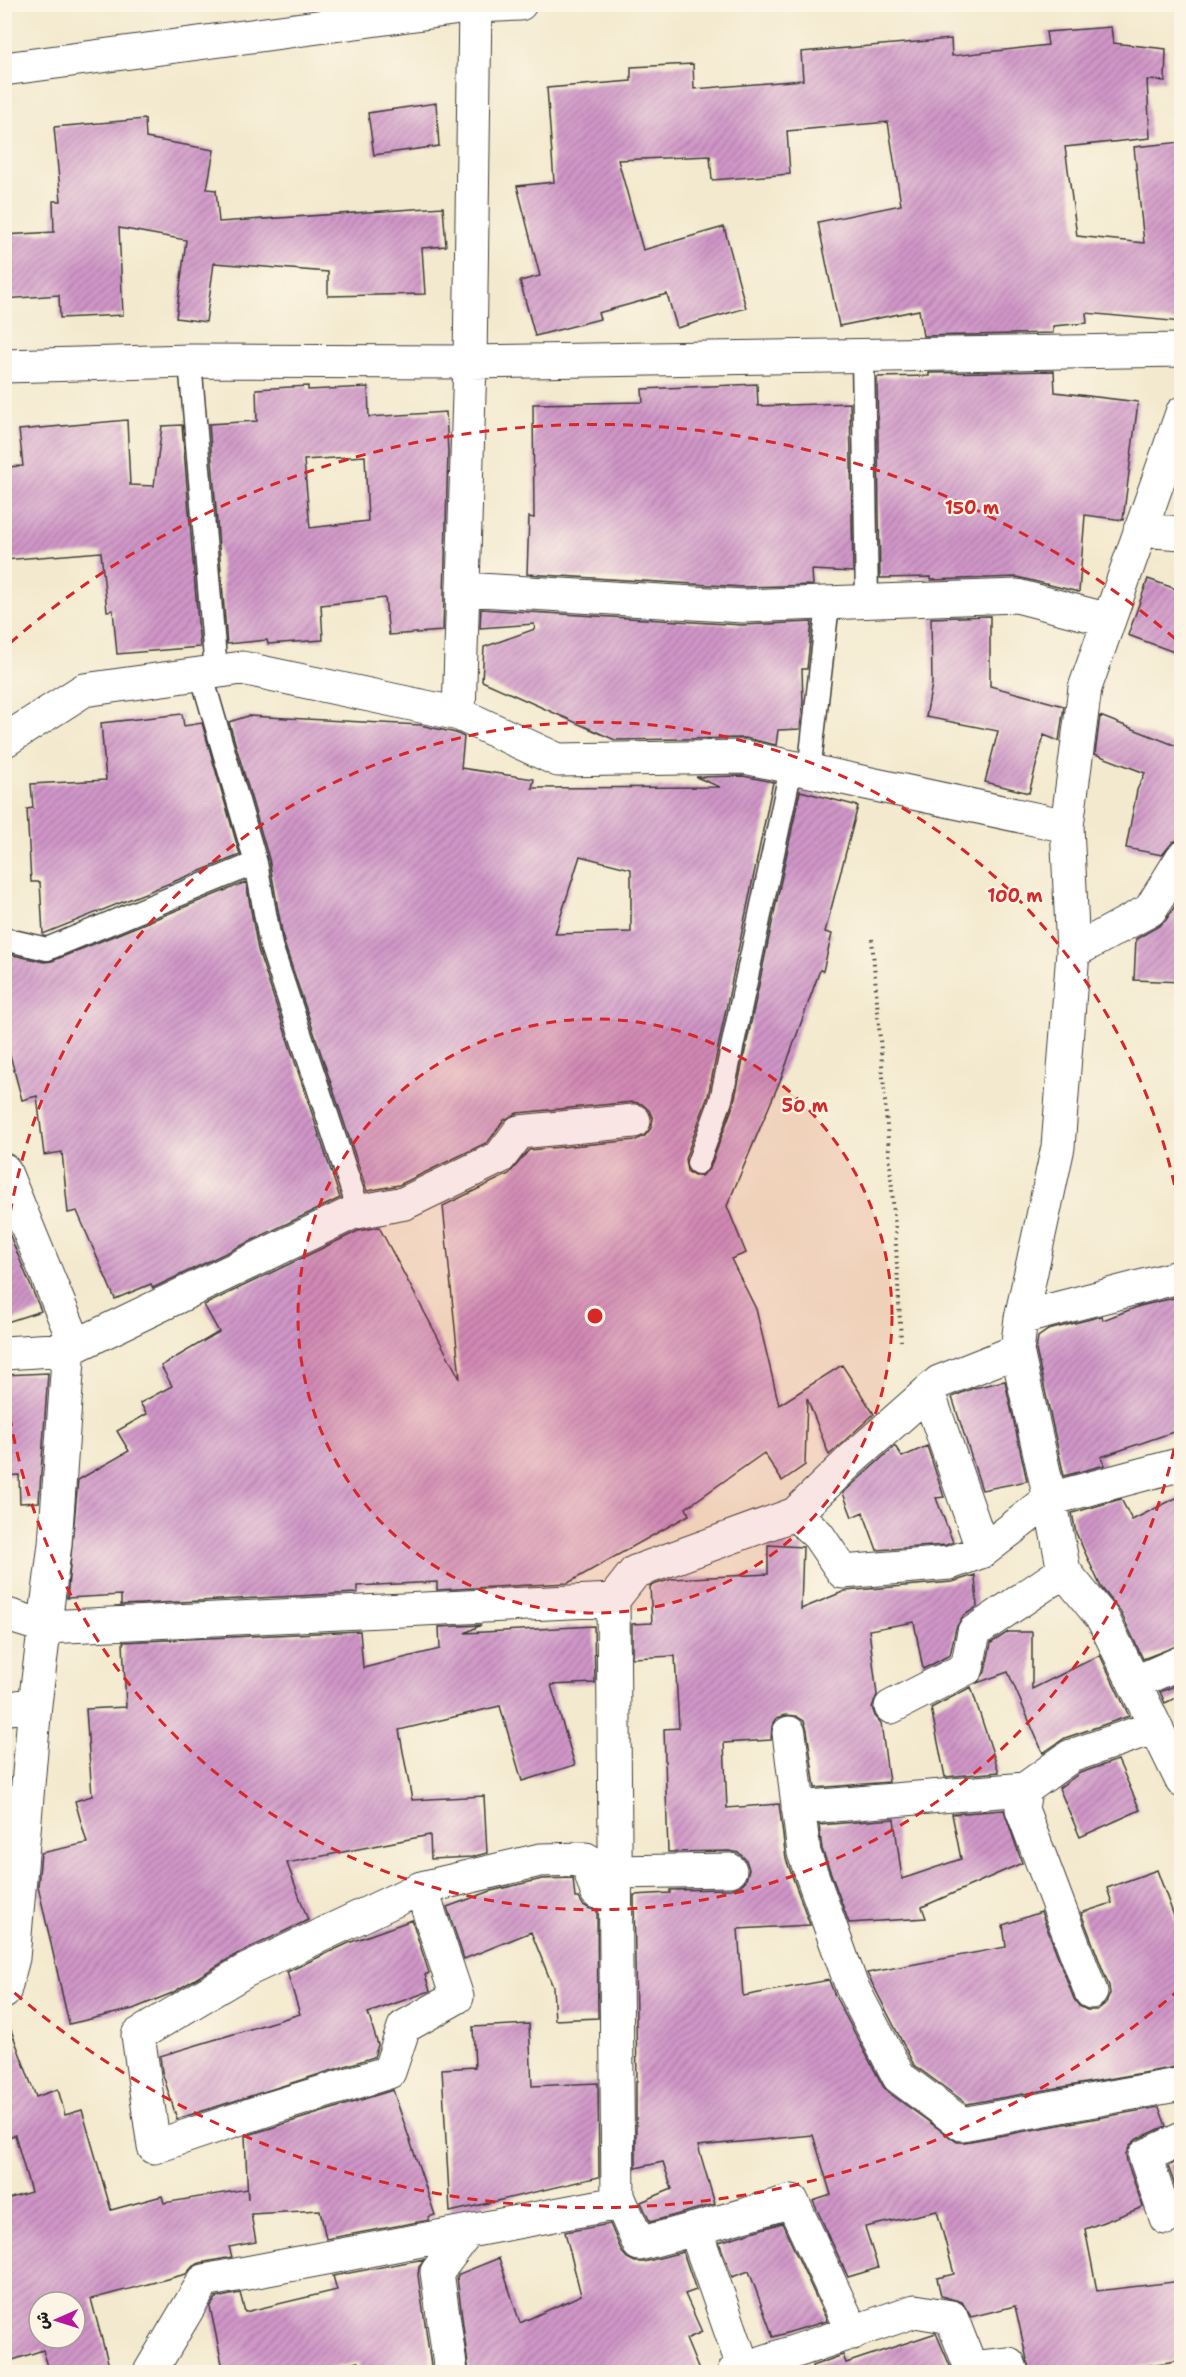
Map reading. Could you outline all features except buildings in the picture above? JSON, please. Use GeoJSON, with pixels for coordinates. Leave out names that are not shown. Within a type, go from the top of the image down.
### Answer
{"type":"FeatureCollection","features":[{"type":"Feature","properties":{"kind":"street"},"geometry":{"type":"LineString","coordinates":[[4,69],[475,5],[520,4]]}},
{"type":"Feature","properties":{"kind":"street"},"geometry":{"type":"LineString","coordinates":[[459,714],[470,362],[475,5]]}},
{"type":"Feature","properties":{"kind":"street"},"geometry":{"type":"LineString","coordinates":[[4,366],[190,361],[470,362],[1182,350]]}},
{"type":"Feature","properties":{"kind":"street"},"geometry":{"type":"LineString","coordinates":[[1182,413],[1085,688],[1067,826],[1073,952],[1058,1147],[1021,1318],[1017,1351],[1064,1571],[1103,1619],[1182,1780]]}},
{"type":"Feature","properties":{"kind":"street"},"geometry":{"type":"LineString","coordinates":[[1140,530],[1182,533]]}},
{"type":"Feature","properties":{"kind":"street"},"geometry":{"type":"LineString","coordinates":[[463,590],[742,606],[1017,596],[1109,620]]}},
{"type":"Feature","properties":{"kind":"street"},"geometry":{"type":"LineString","coordinates":[[4,741],[84,690],[242,668],[459,714],[558,760],[745,757],[1067,826]]}},
{"type":"Feature","properties":{"kind":"street"},"geometry":{"type":"LineString","coordinates":[[1073,952],[1150,909],[1182,858]]}},
{"type":"Feature","properties":{"kind":"street"},"geometry":{"type":"LineString","coordinates":[[4,1353],[69,1348],[359,1211],[405,1203],[500,1157],[519,1132],[634,1121]]}},
{"type":"Feature","properties":{"kind":"street"},"geometry":{"type":"LineString","coordinates":[[4,1170],[70,1331],[55,1544],[46,1627],[20,1706],[13,1958],[4,1992]]}},
{"type":"Feature","properties":{"kind":"street"},"geometry":{"type":"LineString","coordinates":[[1021,1318],[1182,1276]]}},
{"type":"Feature","properties":{"kind":"street"},"geometry":{"type":"LineString","coordinates":[[150,2373],[204,2281],[618,2203],[613,1600],[635,1572],[795,1514],[852,1459],[939,1382],[1017,1351]]}},
{"type":"Feature","properties":{"kind":"street"},"geometry":{"type":"LineString","coordinates":[[928,1392],[983,1551]]}},
{"type":"Feature","properties":{"kind":"street"},"geometry":{"type":"LineString","coordinates":[[795,1514],[818,1535],[843,1572],[950,1563],[983,1551],[1050,1499],[1182,1464]]}},
{"type":"Feature","properties":{"kind":"street"},"geometry":{"type":"LineString","coordinates":[[891,1707],[967,1668],[974,1632],[1064,1571]]}},
{"type":"Feature","properties":{"kind":"street"},"geometry":{"type":"LineString","coordinates":[[4,1614],[46,1627],[613,1600]]}},
{"type":"Feature","properties":{"kind":"street"},"geometry":{"type":"LineString","coordinates":[[1134,1683],[1182,1662]]}},
{"type":"Feature","properties":{"kind":"street"},"geometry":{"type":"LineString","coordinates":[[798,1808],[1025,1789],[1071,1756],[1155,1727]]}},
{"type":"Feature","properties":{"kind":"street"},"geometry":{"type":"LineString","coordinates":[[789,1733],[804,1853],[852,1987],[899,2077],[962,2124],[1182,2084]]}},
{"type":"Feature","properties":{"kind":"street"},"geometry":{"type":"LineString","coordinates":[[1025,1789],[1022,1809],[1091,1992]]}},
{"type":"Feature","properties":{"kind":"street"},"geometry":{"type":"LineString","coordinates":[[421,1888],[457,1997],[404,2027],[389,2072],[154,2147],[138,2035],[245,1971],[421,1888],[540,1860],[586,1859],[597,1892],[615,1881],[730,1870]]}},
{"type":"Feature","properties":{"kind":"street"},"geometry":{"type":"LineString","coordinates":[[1166,2218],[1145,2156],[1182,2139]]}},
{"type":"Feature","properties":{"kind":"street"},"geometry":{"type":"LineString","coordinates":[[618,2196],[639,2244],[792,2201],[853,2333]]}},
{"type":"Feature","properties":{"kind":"street"},"geometry":{"type":"LineString","coordinates":[[695,2229],[739,2371],[915,2312],[951,2317],[971,2368],[1009,2364],[1012,2373]]}},
{"type":"Feature","properties":{"kind":"street"},"geometry":{"type":"LineString","coordinates":[[452,2373],[437,2272],[468,2231]]}},
{"type":"Feature","properties":{"kind":"lane"},"geometry":{"type":"LineString","coordinates":[[862,356],[867,602]]}},
{"type":"Feature","properties":{"kind":"lane"},"geometry":{"type":"LineString","coordinates":[[190,361],[209,672],[256,863],[271,946],[359,1211]]}},
{"type":"Feature","properties":{"kind":"lane"},"geometry":{"type":"LineString","coordinates":[[698,1163],[721,1100],[800,770],[828,604]]}},
{"type":"Feature","properties":{"kind":"lane"},"geometry":{"type":"LineString","coordinates":[[4,939],[47,949],[256,863]]}},
{"type":"Feature","properties":{"kind":"path"},"geometry":{"type":"LineString","coordinates":[[872,939],[895,1227],[901,1341]]}}]}
